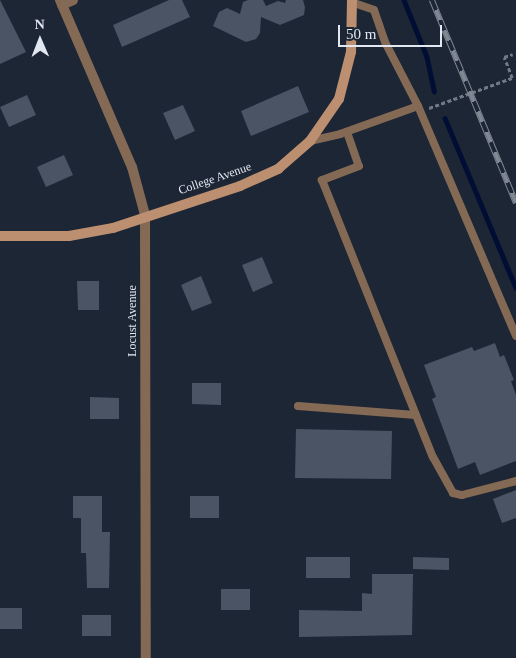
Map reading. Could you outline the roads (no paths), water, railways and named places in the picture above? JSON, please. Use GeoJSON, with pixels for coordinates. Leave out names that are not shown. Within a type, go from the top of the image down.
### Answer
{"type":"FeatureCollection","features":[{"type":"Feature","properties":{"kind":"street"},"geometry":{"type":"LineString","coordinates":[[61,2],[73,0]]}},
{"type":"Feature","properties":{"kind":"street","name":"College Avenue"},"geometry":{"type":"LineString","coordinates":[[0,236],[69,236],[113,228],[145,215],[240,186],[278,169],[310,142],[339,99],[351,52],[352,1]]}},
{"type":"Feature","properties":{"kind":"street","name":"Locust Avenue"},"geometry":{"type":"LineString","coordinates":[[61,2],[132,167],[145,215],[146,658]]}},
{"type":"Feature","properties":{"kind":"lane"},"geometry":{"type":"LineString","coordinates":[[352,1],[374,10],[386,44],[420,109],[516,336]]}},
{"type":"Feature","properties":{"kind":"lane"},"geometry":{"type":"LineString","coordinates":[[310,142],[420,109]]}},
{"type":"Feature","properties":{"kind":"lane"},"geometry":{"type":"LineString","coordinates":[[347,132],[359,166],[322,180],[433,457],[453,493],[462,495],[516,480]]}},
{"type":"Feature","properties":{"kind":"lane"},"geometry":{"type":"LineString","coordinates":[[298,406],[416,414]]}},
{"type":"Feature","properties":{"kind":"waterway"},"geometry":{"type":"LineString","coordinates":[[404,0],[427,57],[434,91]]}},
{"type":"Feature","properties":{"kind":"waterway"},"geometry":{"type":"LineString","coordinates":[[445,118],[516,288]]}},
{"type":"Feature","properties":{"kind":"railway"},"geometry":{"type":"LineString","coordinates":[[432,0],[516,203]]}}]}
